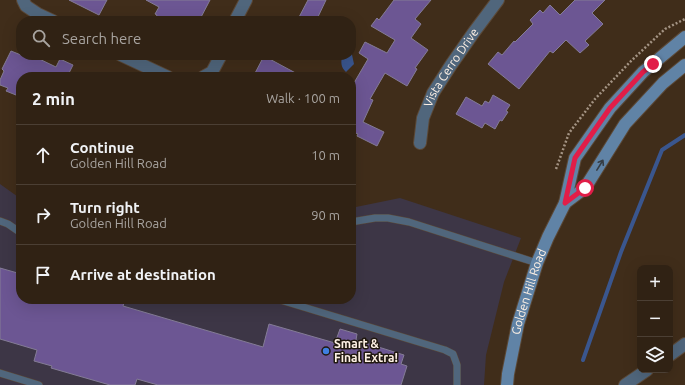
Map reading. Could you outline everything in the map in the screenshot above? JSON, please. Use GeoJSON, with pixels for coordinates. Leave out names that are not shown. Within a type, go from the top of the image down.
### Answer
{"type":"FeatureCollection","features":[{"type":"Feature","properties":{"kind":"main road","name":"Golden Hill Road"},"geometry":{"type":"LineString","coordinates":[[507,385],[518,324],[537,263],[548,236],[565,203],[575,158],[610,108],[643,72],[685,37]]}},
{"type":"Feature","properties":{"kind":"main road","name":"Golden Hill Road"},"geometry":{"type":"LineString","coordinates":[[565,203],[585,188],[625,124],[663,83],[685,64]]}},
{"type":"Feature","properties":{"kind":"street"},"geometry":{"type":"LineString","coordinates":[[23,0],[26,6],[42,16]]}},
{"type":"Feature","properties":{"kind":"street"},"geometry":{"type":"LineString","coordinates":[[238,16],[246,0]]}},
{"type":"Feature","properties":{"kind":"street","name":"Vista Cerro Drive"},"geometry":{"type":"LineString","coordinates":[[420,143],[423,118],[433,93],[455,59],[498,0]]}},
{"type":"Feature","properties":{"kind":"street"},"geometry":{"type":"LineString","coordinates":[[132,60],[157,72]]}},
{"type":"Feature","properties":{"kind":"street"},"geometry":{"type":"LineString","coordinates":[[212,72],[218,60]]}},
{"type":"Feature","properties":{"kind":"street"},"geometry":{"type":"LineString","coordinates":[[673,353],[685,344]]}},
{"type":"Feature","properties":{"kind":"street"},"geometry":{"type":"LineString","coordinates":[[625,385],[643,373]]}},
{"type":"Feature","properties":{"kind":"lane"},"geometry":{"type":"LineString","coordinates":[[356,221],[375,218],[388,218],[409,222],[537,263]]}},
{"type":"Feature","properties":{"kind":"lane"},"geometry":{"type":"LineString","coordinates":[[0,221],[16,230]]}},
{"type":"Feature","properties":{"kind":"lane"},"geometry":{"type":"LineString","coordinates":[[293,304],[445,350],[453,354],[457,365],[457,385]]}},
{"type":"Feature","properties":{"kind":"lane"},"geometry":{"type":"LineString","coordinates":[[0,373],[39,385]]}},
{"type":"Feature","properties":{"kind":"shaded area"},"geometry":{"type":"Polygon","coordinates":[[[0,184],[16,195],[16,304],[356,304],[356,207],[400,198],[521,238],[504,282],[486,355],[484,385],[0,385],[0,184]]]}},
{"type":"Feature","properties":{"kind":"water"},"geometry":{"type":"Polygon","coordinates":[[[342,60],[353,60],[354,64],[346,72],[342,64],[342,60]]]}},
{"type":"Feature","properties":{"kind":"building"},"geometry":{"type":"Polygon","coordinates":[[[69,0],[107,0],[99,15],[69,0]]]}},
{"type":"Feature","properties":{"kind":"building"},"geometry":{"type":"Polygon","coordinates":[[[146,0],[210,0],[202,16],[156,16],[155,14],[159,7],[146,0]]]}},
{"type":"Feature","properties":{"kind":"building"},"geometry":{"type":"Polygon","coordinates":[[[308,0],[326,0],[318,16],[300,16],[308,0]]]}},
{"type":"Feature","properties":{"kind":"building"},"geometry":{"type":"Polygon","coordinates":[[[394,0],[431,0],[415,19],[421,24],[411,38],[428,50],[415,68],[417,69],[407,86],[385,73],[370,99],[373,100],[363,122],[384,132],[377,146],[357,136],[358,134],[356,133],[356,79],[368,59],[359,53],[365,42],[387,53],[395,40],[371,26],[377,18],[379,20],[394,0]]]}},
{"type":"Feature","properties":{"kind":"building"},"geometry":{"type":"Polygon","coordinates":[[[575,0],[605,0],[592,13],[603,24],[585,41],[589,45],[580,53],[566,40],[553,53],[550,51],[519,89],[488,64],[498,52],[502,55],[514,41],[515,42],[533,24],[530,20],[540,10],[543,13],[550,5],[560,15],[575,0]]]}},
{"type":"Feature","properties":{"kind":"building"},"geometry":{"type":"Polygon","coordinates":[[[11,51],[16,53],[16,60],[41,60],[56,67],[60,60],[62,60],[73,65],[70,72],[16,72],[16,95],[6,91],[8,88],[0,85],[0,80],[4,71],[2,69],[11,51]]]}},
{"type":"Feature","properties":{"kind":"building"},"geometry":{"type":"Polygon","coordinates":[[[262,60],[271,60],[294,72],[256,72],[262,60]]]}},
{"type":"Feature","properties":{"kind":"building"},"geometry":{"type":"Polygon","coordinates":[[[493,95],[510,105],[506,111],[508,112],[502,121],[500,120],[495,129],[485,123],[482,128],[456,114],[466,97],[482,106],[485,101],[489,103],[493,95]]]}},
{"type":"Feature","properties":{"kind":"building"},"geometry":{"type":"Polygon","coordinates":[[[0,268],[16,273],[16,304],[124,304],[123,306],[263,347],[269,324],[335,343],[340,329],[357,334],[356,340],[404,355],[401,364],[407,366],[401,385],[158,385],[137,379],[135,385],[110,385],[51,368],[52,366],[34,361],[37,350],[0,339],[0,268]]]}},
{"type":"Feature","properties":{"kind":"waterway"},"geometry":{"type":"LineString","coordinates":[[583,360],[621,252],[662,150],[685,135]]}},
{"type":"Feature","properties":{"kind":"place","name":"Smart & Final Extra!"},"geometry":{"type":"Point","coordinates":[326,351]}},
{"type":"Feature","properties":{"kind":"route"},"geometry":{"type":"LineString","coordinates":[[585,188],[565,203],[575,158],[610,108],[643,72],[653,64]]}}]}
